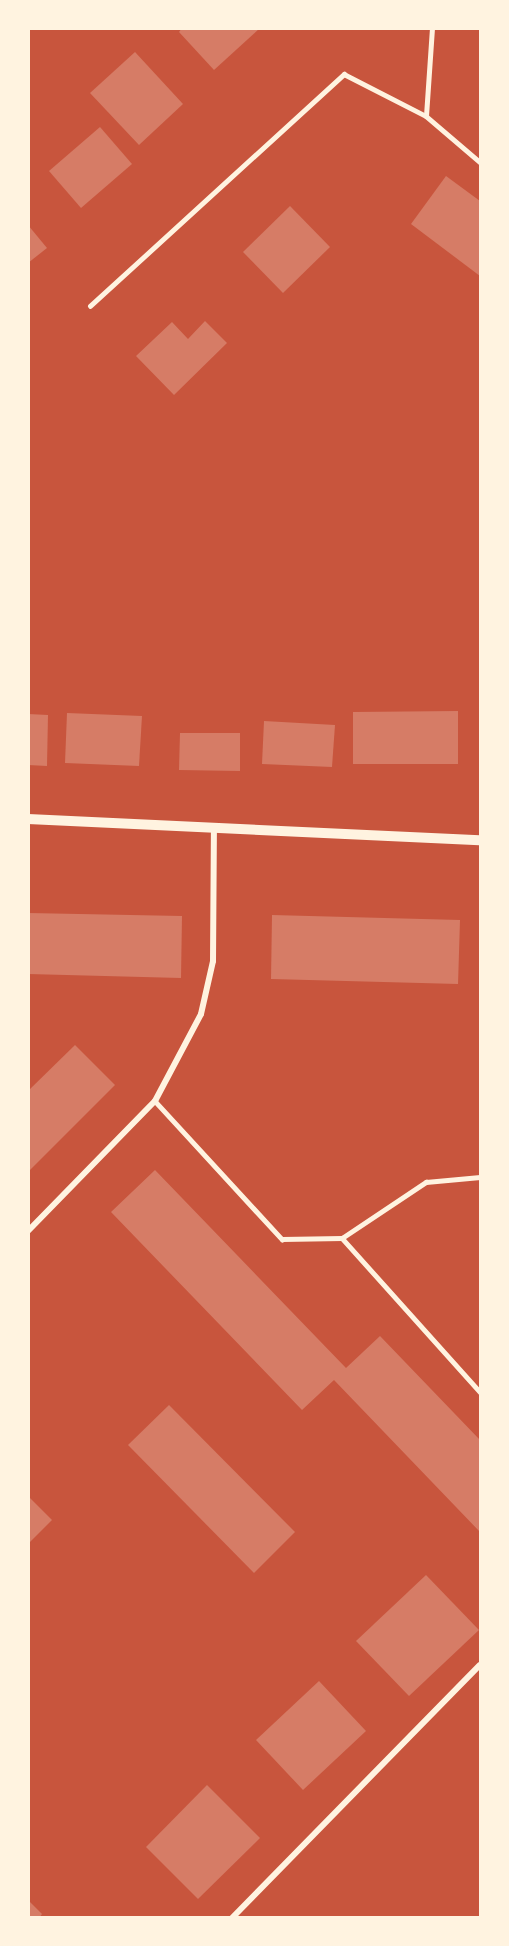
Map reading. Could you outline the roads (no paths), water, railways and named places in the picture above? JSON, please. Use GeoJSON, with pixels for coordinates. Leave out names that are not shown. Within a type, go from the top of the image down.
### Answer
{"type":"FeatureCollection","features":[{"type":"Feature","properties":{"kind":"street"},"geometry":{"type":"LineString","coordinates":[[28,819],[480,840]]}},
{"type":"Feature","properties":{"kind":"street"},"geometry":{"type":"LineString","coordinates":[[28,1231],[155,1101],[201,1014],[213,961],[214,829]]}},
{"type":"Feature","properties":{"kind":"street"},"geometry":{"type":"LineString","coordinates":[[232,1917],[480,1665]]}},
{"type":"Feature","properties":{"kind":"lane"},"geometry":{"type":"LineString","coordinates":[[426,116],[432,28]]}},
{"type":"Feature","properties":{"kind":"lane"},"geometry":{"type":"LineString","coordinates":[[90,306],[344,74],[426,116],[480,162]]}},
{"type":"Feature","properties":{"kind":"lane"},"geometry":{"type":"LineString","coordinates":[[155,1101],[282,1239],[342,1238],[426,1182],[480,1177]]}},
{"type":"Feature","properties":{"kind":"lane"},"geometry":{"type":"LineString","coordinates":[[342,1238],[480,1392]]}}]}
